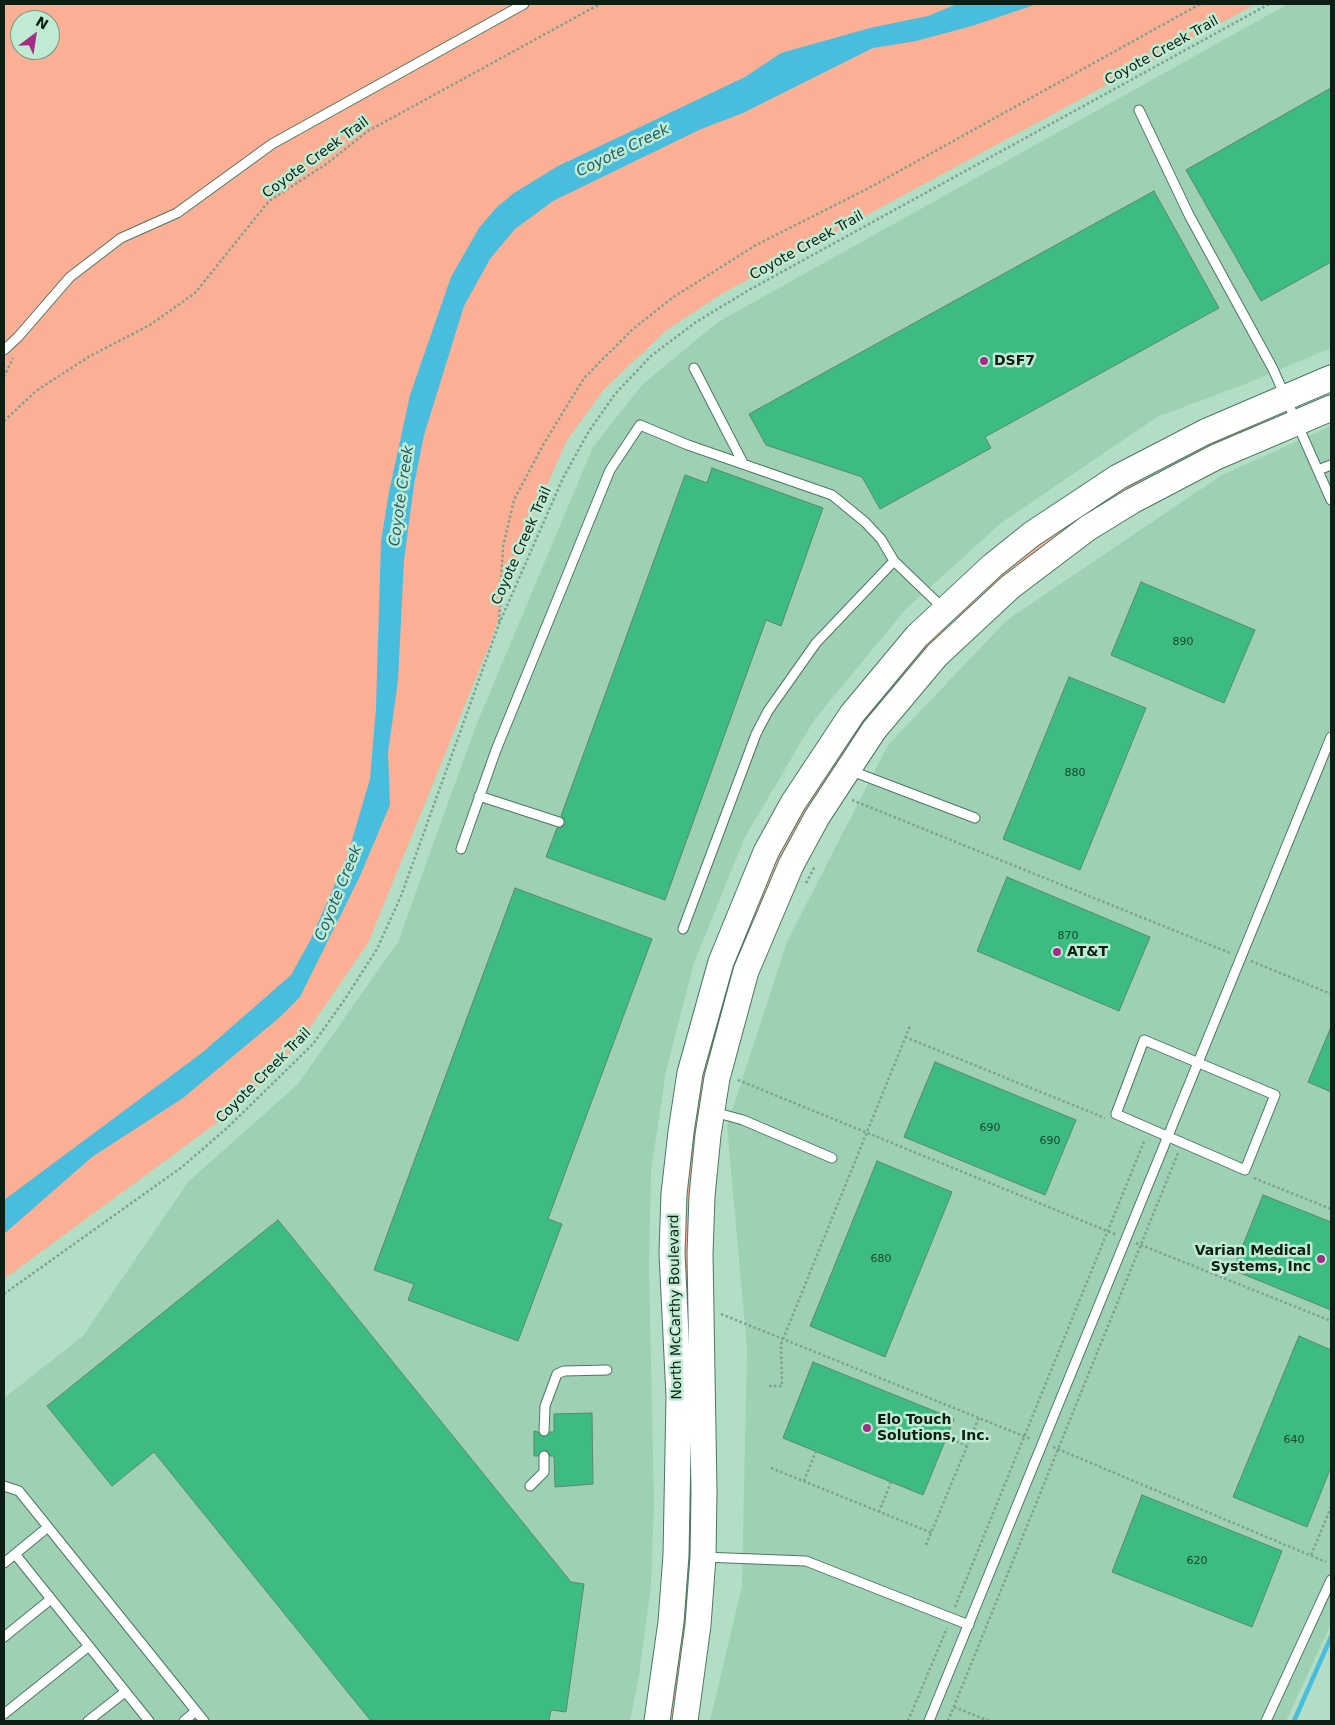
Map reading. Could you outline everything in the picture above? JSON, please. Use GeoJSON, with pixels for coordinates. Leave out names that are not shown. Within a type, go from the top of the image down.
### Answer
{"type":"FeatureCollection","features":[{"type":"Feature","properties":{"kind":"main road","name":"North McCarthy Boulevard"},"geometry":{"type":"LineString","coordinates":[[685,1721],[698,1624],[689,1556],[679,1397],[672,1254],[674,1194],[688,1090],[704,1016],[720,962],[766,852],[821,758],[858,706],[917,636],[992,566],[1032,534],[1118,477],[1205,432],[1331,378]]}},
{"type":"Feature","properties":{"kind":"main road","name":"North McCarthy Boulevard"},"geometry":{"type":"LineString","coordinates":[[657,1721],[671,1622],[704,1492],[701,1306],[702,1196],[722,1114],[731,1024],[746,971],[767,917],[791,865],[856,772],[880,723],[937,655],[973,620],[1049,556],[1095,523],[1173,478],[1216,457],[1331,408]]}},
{"type":"Feature","properties":{"kind":"lane"},"geometry":{"type":"LineString","coordinates":[[4,350],[18,337],[70,277],[121,238],[177,213],[272,144],[524,4]]}},
{"type":"Feature","properties":{"kind":"lane"},"geometry":{"type":"LineString","coordinates":[[1139,110],[1189,215],[1273,369],[1295,424],[1331,500]]}},
{"type":"Feature","properties":{"kind":"lane"},"geometry":{"type":"LineString","coordinates":[[694,368],[743,462]]}},
{"type":"Feature","properties":{"kind":"lane"},"geometry":{"type":"LineString","coordinates":[[461,849],[479,796],[610,470],[640,425],[696,448],[743,462],[832,495],[865,522],[880,539],[894,561],[944,609]]}},
{"type":"Feature","properties":{"kind":"lane"},"geometry":{"type":"LineString","coordinates":[[1318,470],[1331,465]]}},
{"type":"Feature","properties":{"kind":"lane"},"geometry":{"type":"LineString","coordinates":[[683,929],[756,734],[768,711],[816,643],[894,561]]}},
{"type":"Feature","properties":{"kind":"lane"},"geometry":{"type":"LineString","coordinates":[[930,1721],[1200,1064],[1331,737]]}},
{"type":"Feature","properties":{"kind":"lane"},"geometry":{"type":"LineString","coordinates":[[856,772],[975,818]]}},
{"type":"Feature","properties":{"kind":"lane"},"geometry":{"type":"LineString","coordinates":[[479,796],[559,822]]}},
{"type":"Feature","properties":{"kind":"lane"},"geometry":{"type":"LineString","coordinates":[[1144,1040],[1275,1095],[1245,1170],[1170,1137],[1116,1114],[1144,1040]]}},
{"type":"Feature","properties":{"kind":"lane"},"geometry":{"type":"LineString","coordinates":[[722,1114],[832,1158]]}},
{"type":"Feature","properties":{"kind":"lane"},"geometry":{"type":"LineString","coordinates":[[544,1432],[545,1406],[557,1374],[564,1371],[608,1370]]}},
{"type":"Feature","properties":{"kind":"lane"},"geometry":{"type":"LineString","coordinates":[[530,1486],[544,1472],[544,1456]]}},
{"type":"Feature","properties":{"kind":"lane"},"geometry":{"type":"LineString","coordinates":[[4,1486],[19,1491],[204,1721]]}},
{"type":"Feature","properties":{"kind":"lane"},"geometry":{"type":"LineString","coordinates":[[4,1562],[48,1527]]}},
{"type":"Feature","properties":{"kind":"lane"},"geometry":{"type":"LineString","coordinates":[[15,1554],[149,1721]]}},
{"type":"Feature","properties":{"kind":"lane"},"geometry":{"type":"LineString","coordinates":[[689,1556],[806,1561],[969,1625]]}},
{"type":"Feature","properties":{"kind":"lane"},"geometry":{"type":"LineString","coordinates":[[1266,1721],[1331,1580]]}},
{"type":"Feature","properties":{"kind":"lane"},"geometry":{"type":"LineString","coordinates":[[4,1637],[51,1599]]}},
{"type":"Feature","properties":{"kind":"lane"},"geometry":{"type":"LineString","coordinates":[[4,1714],[88,1646]]}},
{"type":"Feature","properties":{"kind":"lane"},"geometry":{"type":"LineString","coordinates":[[88,1721],[125,1692]]}},
{"type":"Feature","properties":{"kind":"lane"},"geometry":{"type":"LineString","coordinates":[[184,1721],[196,1711]]}},
{"type":"Feature","properties":{"kind":"path","name":"Coyote Creek Trail"},"geometry":{"type":"LineString","coordinates":[[4,421],[36,391],[90,356],[150,325],[195,294],[270,202],[368,131],[600,4]]}},
{"type":"Feature","properties":{"kind":"path"},"geometry":{"type":"LineString","coordinates":[[499,624],[503,548],[514,500],[543,445],[584,378],[633,329],[672,298],[756,245],[867,189],[1200,4]]}},
{"type":"Feature","properties":{"kind":"path","name":"Coyote Creek Trail"},"geometry":{"type":"LineString","coordinates":[[4,1294],[182,1167],[272,1086],[313,1044],[378,948],[401,896],[499,624],[563,478],[589,431],[615,394],[651,356],[696,322],[749,290],[1269,4]]}},
{"type":"Feature","properties":{"kind":"path"},"geometry":{"type":"LineString","coordinates":[[847,807],[851,799],[856,772]]}},
{"type":"Feature","properties":{"kind":"path"},"geometry":{"type":"LineString","coordinates":[[851,799],[1331,994]]}},
{"type":"Feature","properties":{"kind":"path"},"geometry":{"type":"LineString","coordinates":[[804,888],[817,861]]}},
{"type":"Feature","properties":{"kind":"path"},"geometry":{"type":"LineString","coordinates":[[770,1386],[782,1386],[781,1344],[910,1026]]}},
{"type":"Feature","properties":{"kind":"path"},"geometry":{"type":"LineString","coordinates":[[722,1114],[738,1080],[740,1071]]}},
{"type":"Feature","properties":{"kind":"path"},"geometry":{"type":"LineString","coordinates":[[738,1080],[1331,1321]]}},
{"type":"Feature","properties":{"kind":"path"},"geometry":{"type":"LineString","coordinates":[[908,1721],[1146,1135]]}},
{"type":"Feature","properties":{"kind":"path"},"geometry":{"type":"LineString","coordinates":[[948,1721],[1180,1148]]}},
{"type":"Feature","properties":{"kind":"path"},"geometry":{"type":"LineString","coordinates":[[701,1306],[1043,1443],[1326,1562]]}},
{"type":"Feature","properties":{"kind":"path"},"geometry":{"type":"LineString","coordinates":[[926,1545],[979,1417]]}},
{"type":"Feature","properties":{"kind":"path"},"geometry":{"type":"LineString","coordinates":[[946,1437],[967,1446]]}},
{"type":"Feature","properties":{"kind":"path"},"geometry":{"type":"LineString","coordinates":[[804,1481],[816,1451]]}},
{"type":"Feature","properties":{"kind":"path"},"geometry":{"type":"LineString","coordinates":[[771,1468],[932,1533]]}},
{"type":"Feature","properties":{"kind":"path"},"geometry":{"type":"LineString","coordinates":[[879,1512],[891,1482]]}},
{"type":"Feature","properties":{"kind":"path"},"geometry":{"type":"LineString","coordinates":[[1311,1556],[1331,1507]]}},
{"type":"Feature","properties":{"kind":"path"},"geometry":{"type":"LineString","coordinates":[[954,1707],[990,1721]]}},
{"type":"Feature","properties":{"kind":"shaded area"},"geometry":{"type":"Polygon","coordinates":[[[4,4],[1256,4],[723,293],[668,329],[605,388],[567,440],[521,543],[493,636],[368,943],[295,1049],[237,1108],[4,1279],[4,4]]]}},
{"type":"Feature","properties":{"kind":"shaded area"},"geometry":{"type":"Polygon","coordinates":[[[1288,4],[1331,4],[1331,348],[1248,383],[1157,417],[1001,523],[906,609],[814,720],[745,837],[694,963],[666,1071],[651,1172],[649,1265],[654,1505],[651,1585],[639,1676],[630,1721],[4,1721],[4,1398],[83,1336],[188,1182],[298,1084],[398,942],[475,728],[593,447],[642,385],[718,322],[1288,4]]]}},
{"type":"Feature","properties":{"kind":"shaded area"},"geometry":{"type":"Polygon","coordinates":[[[1269,418],[1166,466],[1129,488],[1085,524],[871,726],[722,1036],[696,1399],[687,1321],[685,1215],[695,1116],[705,1064],[721,1002],[737,953],[768,876],[802,812],[853,732],[908,665],[965,606],[1027,552],[1139,478],[1204,445],[1269,418]]]}},
{"type":"Feature","properties":{"kind":"shaded area"},"geometry":{"type":"Polygon","coordinates":[[[1331,426],[1331,1624],[1286,1721],[710,1721],[742,1586],[747,1348],[727,1126],[787,942],[888,745],[1007,620],[1222,475],[1331,426]]]}},
{"type":"Feature","properties":{"kind":"shaded area"},"geometry":{"type":"Polygon","coordinates":[[[688,1586],[676,1700],[672,1721],[670,1721],[688,1586]]]}},
{"type":"Feature","properties":{"kind":"water","name":"Coyote Creek"},"geometry":{"type":"Polygon","coordinates":[[[957,4],[1037,4],[972,26],[916,41],[873,48],[743,113],[701,129],[553,201],[515,229],[490,259],[464,306],[424,435],[414,485],[404,560],[398,680],[388,753],[390,805],[360,876],[300,997],[280,1017],[183,1098],[92,1157],[4,1234],[4,1200],[203,1052],[291,975],[310,941],[347,857],[370,779],[376,708],[381,541],[389,492],[410,395],[451,277],[479,228],[496,208],[514,193],[558,166],[745,77],[781,53],[870,28],[928,16],[957,4]]]}},
{"type":"Feature","properties":{"kind":"building"},"geometry":{"type":"Polygon","coordinates":[[[1331,88],[1331,262],[1261,301],[1186,170],[1331,88]]]}},
{"type":"Feature","properties":{"kind":"building","name":"DSF7"},"geometry":{"type":"Polygon","coordinates":[[[1154,191],[1219,308],[985,437],[991,448],[880,509],[862,477],[766,445],[749,414],[1154,191]]]}},
{"type":"Feature","properties":{"kind":"building"},"geometry":{"type":"Polygon","coordinates":[[[712,468],[823,508],[781,626],[766,620],[665,900],[546,857],[557,828],[561,828],[565,824],[565,820],[561,816],[685,475],[707,483],[712,468]]]}},
{"type":"Feature","properties":{"kind":"building"},"geometry":{"type":"Polygon","coordinates":[[[1141,582],[1255,630],[1224,703],[1111,655],[1141,582]]]}},
{"type":"Feature","properties":{"kind":"building"},"geometry":{"type":"Polygon","coordinates":[[[1069,677],[1146,708],[1080,870],[1003,839],[1069,677]]]}},
{"type":"Feature","properties":{"kind":"building"},"geometry":{"type":"Polygon","coordinates":[[[1007,877],[1150,937],[1119,1011],[977,951],[1007,877]]]}},
{"type":"Feature","properties":{"kind":"building"},"geometry":{"type":"Polygon","coordinates":[[[515,888],[652,939],[548,1219],[562,1224],[518,1341],[408,1300],[414,1284],[374,1270],[515,888]]]}},
{"type":"Feature","properties":{"kind":"building"},"geometry":{"type":"Polygon","coordinates":[[[1331,1027],[1331,1092],[1308,1082],[1331,1027]]]}},
{"type":"Feature","properties":{"kind":"building"},"geometry":{"type":"Polygon","coordinates":[[[935,1062],[1076,1120],[1045,1195],[904,1137],[935,1062]]]}},
{"type":"Feature","properties":{"kind":"building"},"geometry":{"type":"Polygon","coordinates":[[[877,1161],[952,1192],[885,1357],[810,1326],[877,1161]]]}},
{"type":"Feature","properties":{"kind":"building"},"geometry":{"type":"Polygon","coordinates":[[[1263,1195],[1331,1222],[1331,1310],[1233,1270],[1263,1195]]]}},
{"type":"Feature","properties":{"kind":"building"},"geometry":{"type":"Polygon","coordinates":[[[278,1220],[571,1582],[584,1584],[566,1712],[551,1710],[549,1721],[371,1721],[154,1452],[112,1486],[47,1406],[278,1220]]]}},
{"type":"Feature","properties":{"kind":"building"},"geometry":{"type":"Polygon","coordinates":[[[1299,1336],[1331,1350],[1331,1467],[1307,1527],[1233,1497],[1299,1336]]]}},
{"type":"Feature","properties":{"kind":"building"},"geometry":{"type":"Polygon","coordinates":[[[813,1362],[954,1419],[923,1495],[783,1438],[813,1362]]]}},
{"type":"Feature","properties":{"kind":"building"},"geometry":{"type":"Polygon","coordinates":[[[592,1413],[593,1484],[555,1487],[554,1456],[550,1456],[548,1451],[544,1450],[538,1456],[534,1456],[534,1431],[544,1437],[550,1432],[554,1432],[554,1414],[592,1413]]]}},
{"type":"Feature","properties":{"kind":"building"},"geometry":{"type":"Polygon","coordinates":[[[1142,1495],[1282,1551],[1252,1627],[1112,1572],[1142,1495]]]}},
{"type":"Feature","properties":{"kind":"waterway"},"geometry":{"type":"LineString","coordinates":[[1294,1721],[1331,1637]]}},
{"type":"Feature","properties":{"kind":"place","name":"DSF7"},"geometry":{"type":"Point","coordinates":[984,361]}},
{"type":"Feature","properties":{"kind":"place","name":"AT&T"},"geometry":{"type":"Point","coordinates":[1057,952]}},
{"type":"Feature","properties":{"kind":"place","name":"Varian Medical Systems, Inc"},"geometry":{"type":"Point","coordinates":[1321,1259]}},
{"type":"Feature","properties":{"kind":"place","name":"Elo Touch Solutions, Inc."},"geometry":{"type":"Point","coordinates":[867,1428]}}]}
